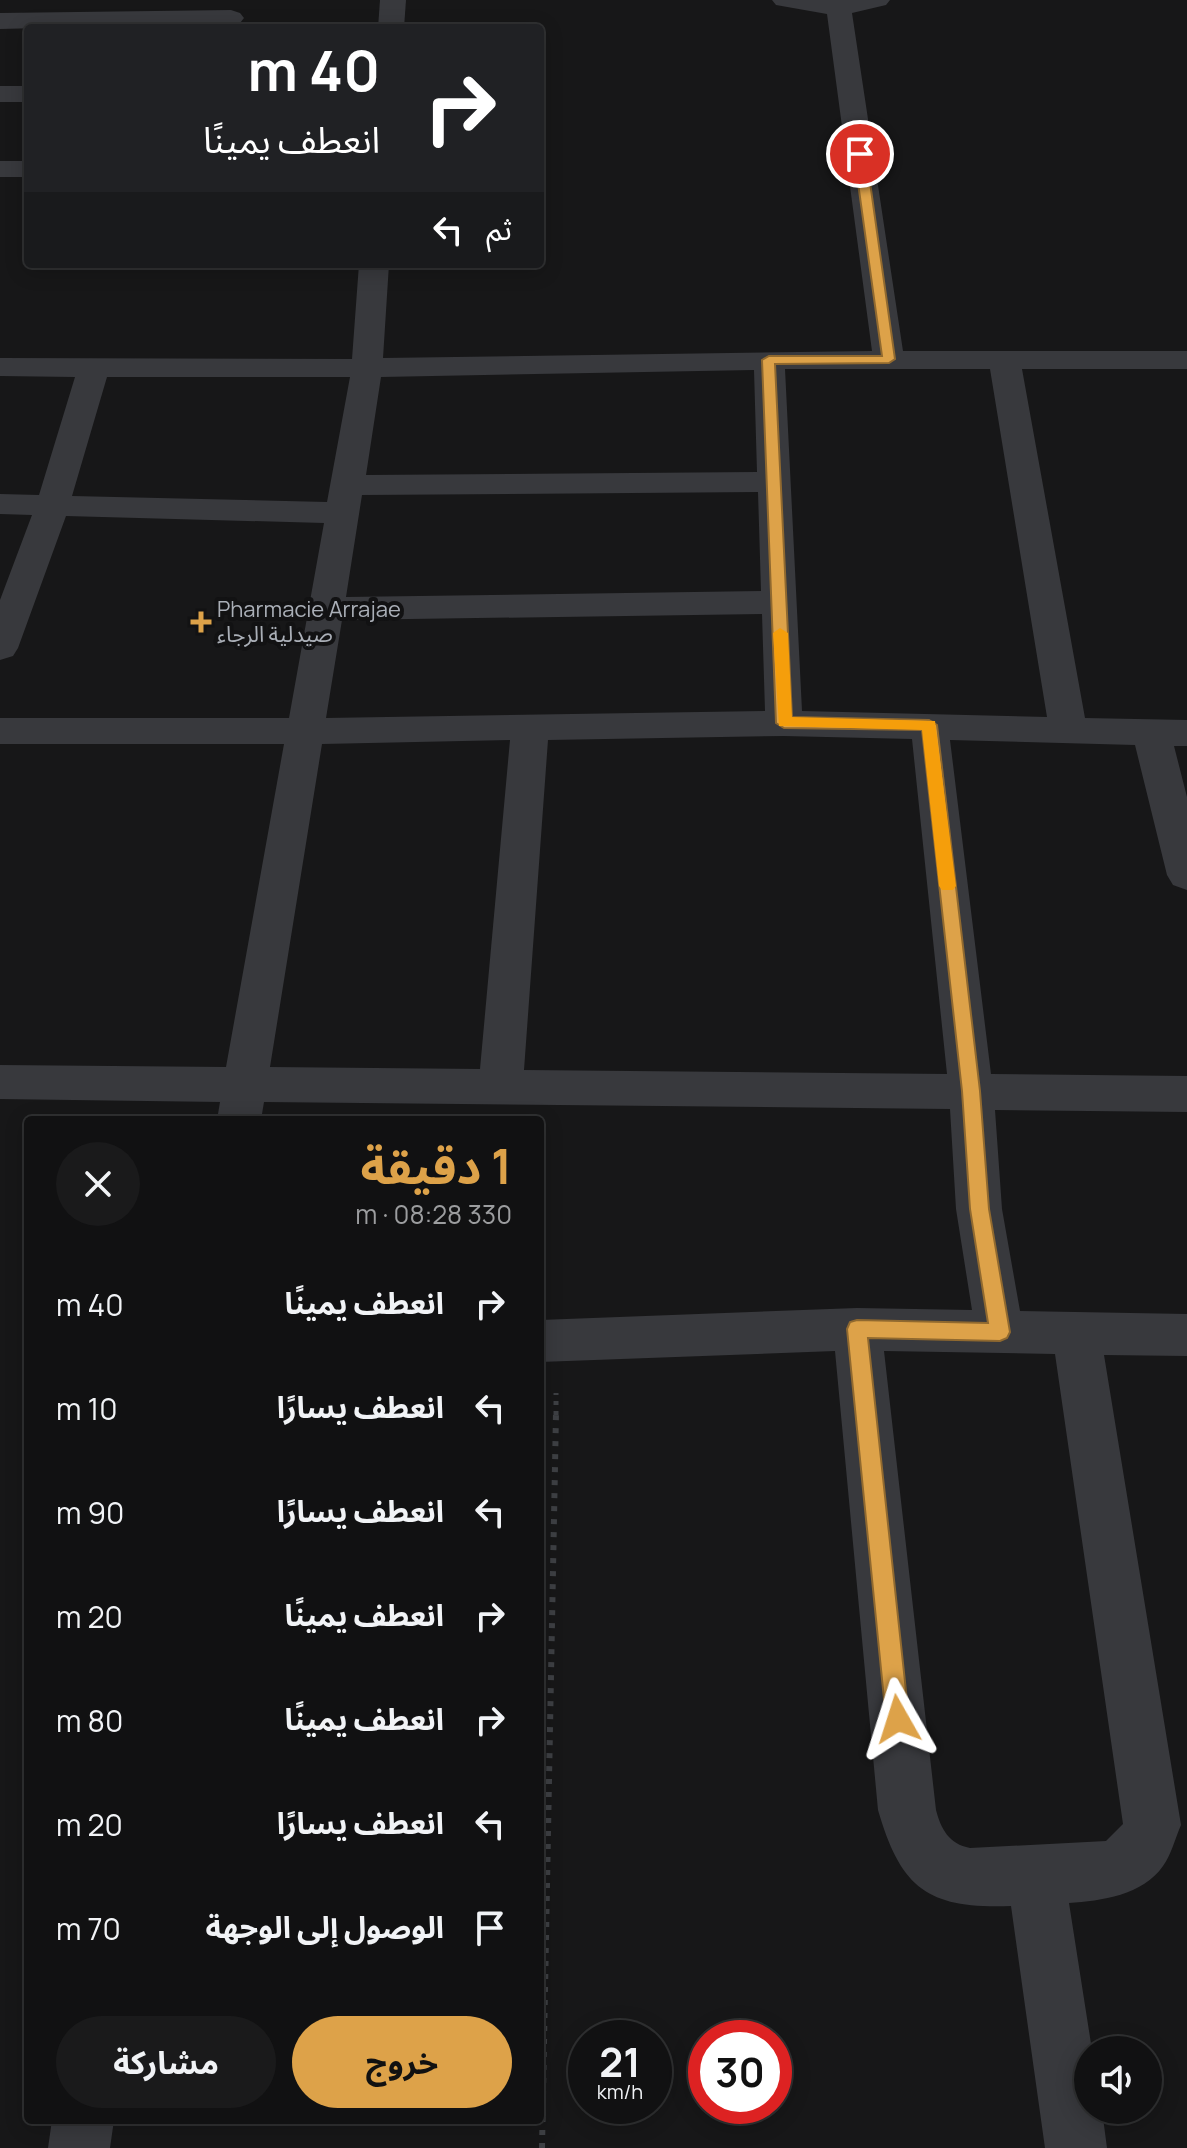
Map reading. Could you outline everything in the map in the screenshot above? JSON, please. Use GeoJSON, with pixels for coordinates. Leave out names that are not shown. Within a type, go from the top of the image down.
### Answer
{"type":"FeatureCollection","features":[{"type":"Feature","properties":{"kind":"street"},"geometry":{"type":"LineString","coordinates":[[391,24],[393,0]]}},
{"type":"Feature","properties":{"kind":"street"},"geometry":{"type":"LineString","coordinates":[[785,0],[839,8],[877,0]]}},
{"type":"Feature","properties":{"kind":"street"},"geometry":{"type":"LineString","coordinates":[[839,8],[889,359]]}},
{"type":"Feature","properties":{"kind":"street"},"geometry":{"type":"LineString","coordinates":[[0,21],[232,15]]}},
{"type":"Feature","properties":{"kind":"street"},"geometry":{"type":"LineString","coordinates":[[0,94],[24,94]]}},
{"type":"Feature","properties":{"kind":"street"},"geometry":{"type":"LineString","coordinates":[[0,169],[24,169]]}},
{"type":"Feature","properties":{"kind":"street"},"geometry":{"type":"LineString","coordinates":[[242,1101],[367,368],[374,268]]}},
{"type":"Feature","properties":{"kind":"street"},"geometry":{"type":"LineString","coordinates":[[1004,359],[1068,729]]}},
{"type":"Feature","properties":{"kind":"street"},"geometry":{"type":"LineString","coordinates":[[769,360],[784,723]]}},
{"type":"Feature","properties":{"kind":"street"},"geometry":{"type":"LineString","coordinates":[[0,367],[367,368],[769,360],[1187,360]]}},
{"type":"Feature","properties":{"kind":"street"},"geometry":{"type":"LineString","coordinates":[[0,648],[53,504],[94,367]]}},
{"type":"Feature","properties":{"kind":"street"},"geometry":{"type":"LineString","coordinates":[[0,504],[345,499],[774,482]]}},
{"type":"Feature","properties":{"kind":"street"},"geometry":{"type":"LineString","coordinates":[[326,609],[779,602]]}},
{"type":"Feature","properties":{"kind":"street"},"geometry":{"type":"LineString","coordinates":[[0,731],[304,731],[784,723],[1169,732],[1187,875]]}},
{"type":"Feature","properties":{"kind":"street"},"geometry":{"type":"LineString","coordinates":[[929,725],[971,1091],[979,1209],[1000,1332]]}},
{"type":"Feature","properties":{"kind":"street"},"geometry":{"type":"LineString","coordinates":[[501,1086],[530,728]]}},
{"type":"Feature","properties":{"kind":"street"},"geometry":{"type":"LineString","coordinates":[[0,1082],[242,1101],[501,1086],[1187,1094]]}},
{"type":"Feature","properties":{"kind":"street"},"geometry":{"type":"LineString","coordinates":[[857,1329],[905,1794],[913,1835],[924,1855],[943,1870],[967,1879],[1117,1868],[1134,1860],[1147,1846],[1152,1825],[1076,1334]]}},
{"type":"Feature","properties":{"kind":"street"},"geometry":{"type":"LineString","coordinates":[[548,1341],[857,1329],[1187,1335]]}},
{"type":"Feature","properties":{"kind":"street"},"geometry":{"type":"LineString","coordinates":[[1036,1876],[1076,2148]]}},
{"type":"Feature","properties":{"kind":"street"},"geometry":{"type":"LineString","coordinates":[[79,2148],[82,2124]]}},
{"type":"Feature","properties":{"kind":"path"},"geometry":{"type":"LineString","coordinates":[[544,1879],[548,1341]]}},
{"type":"Feature","properties":{"kind":"path"},"geometry":{"type":"LineString","coordinates":[[542,2124],[542,2148]]}},
{"type":"Feature","properties":{"kind":"slow traffic"},"geometry":{"type":"LineString","coordinates":[[780,633],[784,723],[929,725],[948,886]]}},
{"type":"Feature","properties":{"kind":"place","name":"Pharmacie Arrajae صيدلية الرجاء"},"geometry":{"type":"Point","coordinates":[201,622]}},
{"type":"Feature","properties":{"kind":"route"},"geometry":{"type":"LineString","coordinates":[[860,154],[889,359],[769,360],[784,723],[929,725],[971,1091],[979,1209],[1000,1332],[857,1329],[898,1719]]}}]}
